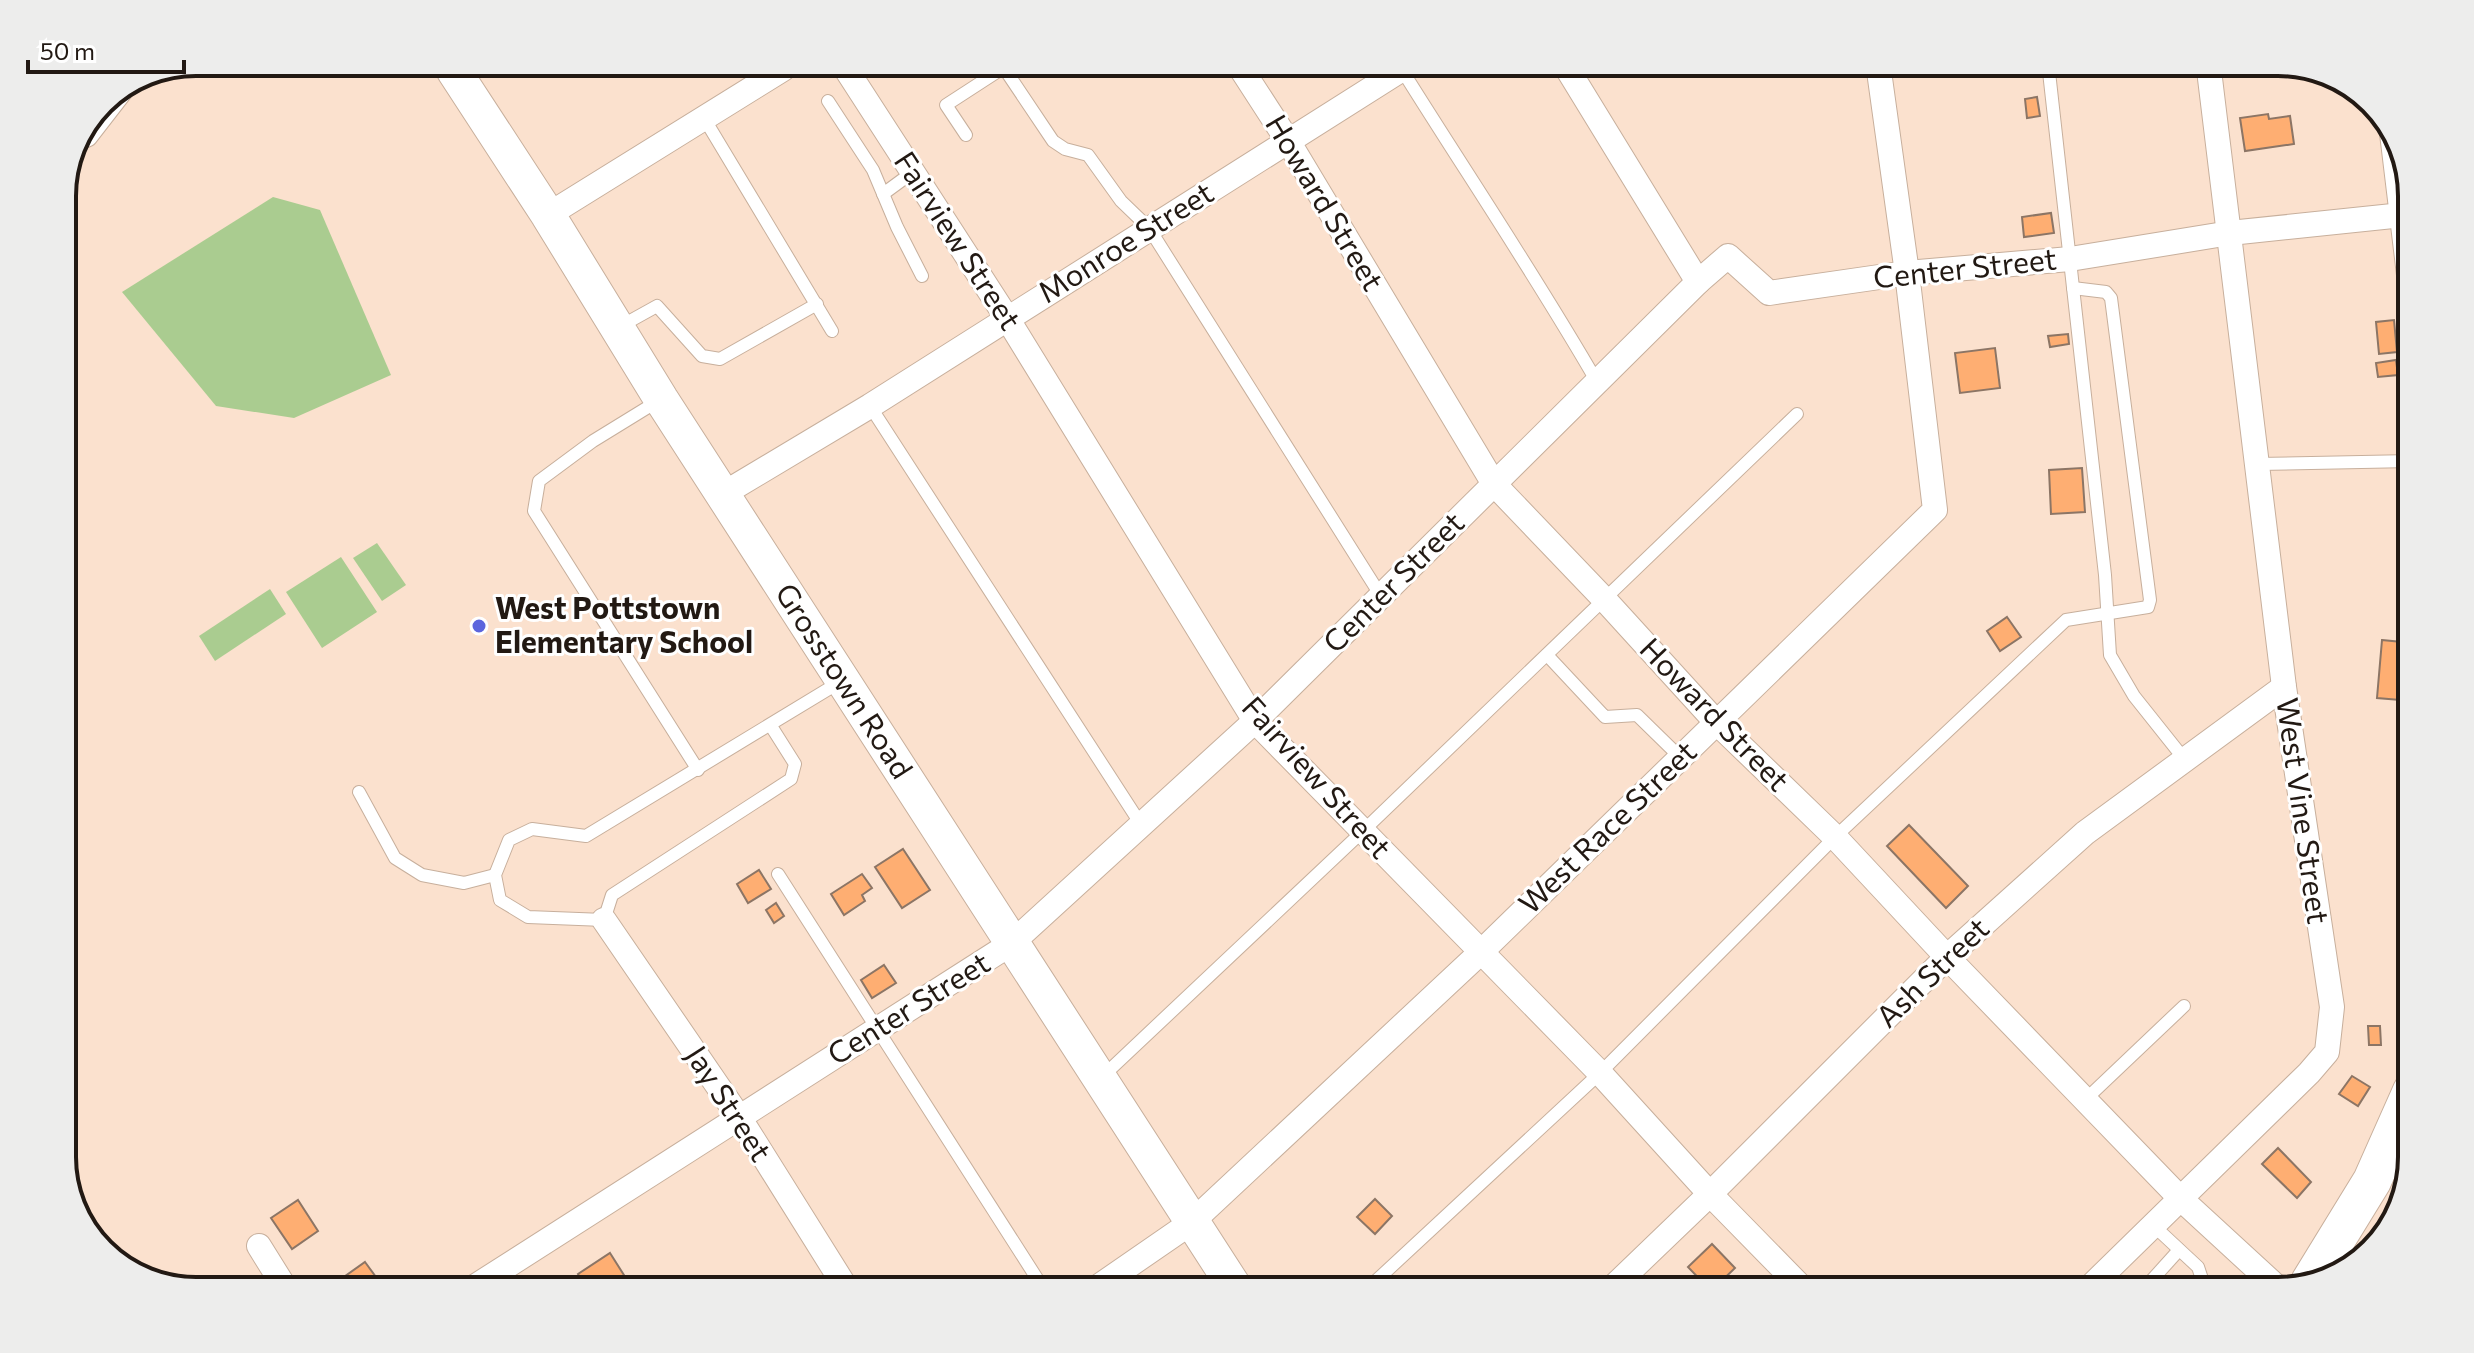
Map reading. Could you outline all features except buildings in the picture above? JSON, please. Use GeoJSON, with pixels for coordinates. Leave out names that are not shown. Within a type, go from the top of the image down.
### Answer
{"type":"FeatureCollection","features":[{"type":"Feature","properties":{"kind":"main road"},"geometry":{"type":"LineString","coordinates":[[2317,1270],[2372,1181],[2398,1122]]}},
{"type":"Feature","properties":{"kind":"street","name":"Grosstown Road"},"geometry":{"type":"LineString","coordinates":[[457,76],[548,215],[661,399],[1228,1277]]}},
{"type":"Feature","properties":{"kind":"street"},"geometry":{"type":"LineString","coordinates":[[548,215],[772,76]]}},
{"type":"Feature","properties":{"kind":"street","name":"Fairview Street"},"geometry":{"type":"LineString","coordinates":[[851,76],[1007,318],[1255,721],[1600,1073],[1710,1194],[1791,1277]]}},
{"type":"Feature","properties":{"kind":"street","name":"Howard Street"},"geometry":{"type":"LineString","coordinates":[[1246,76],[1494,484],[1717,723],[1835,837],[2181,1199],[2266,1277]]}},
{"type":"Feature","properties":{"kind":"street","name":"Monroe Street"},"geometry":{"type":"LineString","coordinates":[[723,494],[870,406],[1391,76]]}},
{"type":"Feature","properties":{"kind":"street"},"geometry":{"type":"LineString","coordinates":[[1572,76],[1698,282]]}},
{"type":"Feature","properties":{"kind":"street"},"geometry":{"type":"LineString","coordinates":[[1880,76],[1907,273]]}},
{"type":"Feature","properties":{"kind":"street","name":"West Vine Street"},"geometry":{"type":"LineString","coordinates":[[2101,1277],[2327,1052],[2332,1007],[2284,687],[2210,76]]}},
{"type":"Feature","properties":{"kind":"street","name":"Center Street"},"geometry":{"type":"LineString","coordinates":[[490,1277],[1012,943],[1255,721],[1698,282],[1728,256],[1769,293],[1907,273],[2070,259],[2230,233],[2398,217]]}},
{"type":"Feature","properties":{"kind":"street","name":"West Race Street"},"geometry":{"type":"LineString","coordinates":[[1112,1277],[1192,1222],[1480,953],[1935,510],[1907,273]]}},
{"type":"Feature","properties":{"kind":"street","name":"Ash Street"},"geometry":{"type":"LineString","coordinates":[[1624,1277],[1947,957],[2085,833],[2284,687]]}},
{"type":"Feature","properties":{"kind":"street","name":"Jay Street"},"geometry":{"type":"LineString","coordinates":[[604,920],[739,1117],[839,1277]]}},
{"type":"Feature","properties":{"kind":"street"},"geometry":{"type":"LineString","coordinates":[[259,1246],[278,1277]]}},
{"type":"Feature","properties":{"kind":"lane"},"geometry":{"type":"LineString","coordinates":[[966,135],[946,105],[991,76]]}},
{"type":"Feature","properties":{"kind":"lane"},"geometry":{"type":"LineString","coordinates":[[1008,76],[1053,141],[1065,149],[1088,155],[1121,201],[1149,228],[1381,596]]}},
{"type":"Feature","properties":{"kind":"lane"},"geometry":{"type":"LineString","coordinates":[[1409,76],[1481,197],[1557,311],[1597,382]]}},
{"type":"Feature","properties":{"kind":"lane"},"geometry":{"type":"LineString","coordinates":[[2049,76],[2110,655],[2134,696],[2185,760]]}},
{"type":"Feature","properties":{"kind":"lane"},"geometry":{"type":"LineString","coordinates":[[828,101],[873,170],[922,276]]}},
{"type":"Feature","properties":{"kind":"lane"},"geometry":{"type":"LineString","coordinates":[[704,118],[832,331]]}},
{"type":"Feature","properties":{"kind":"lane"},"geometry":{"type":"LineString","coordinates":[[2392,159],[2397,183]]}},
{"type":"Feature","properties":{"kind":"lane"},"geometry":{"type":"LineString","coordinates":[[883,194],[913,172]]}},
{"type":"Feature","properties":{"kind":"lane"},"geometry":{"type":"LineString","coordinates":[[1380,1277],[1600,1073],[1835,837],[2066,620],[2145,609],[2150,600],[2111,298],[2106,292],[2073,288]]}},
{"type":"Feature","properties":{"kind":"lane"},"geometry":{"type":"LineString","coordinates":[[618,329],[657,306],[702,356],[720,359],[817,304]]}},
{"type":"Feature","properties":{"kind":"lane"},"geometry":{"type":"LineString","coordinates":[[661,399],[593,441],[539,481],[534,511],[698,770]]}},
{"type":"Feature","properties":{"kind":"lane"},"geometry":{"type":"LineString","coordinates":[[870,406],[1142,826]]}},
{"type":"Feature","properties":{"kind":"lane"},"geometry":{"type":"LineString","coordinates":[[1100,1080],[1797,414]]}},
{"type":"Feature","properties":{"kind":"lane"},"geometry":{"type":"LineString","coordinates":[[2257,464],[2398,461]]}},
{"type":"Feature","properties":{"kind":"lane"},"geometry":{"type":"LineString","coordinates":[[1547,655],[1605,717],[1637,715],[1681,758]]}},
{"type":"Feature","properties":{"kind":"lane"},"geometry":{"type":"LineString","coordinates":[[771,726],[795,764],[791,779],[612,895],[604,920],[528,917],[500,900],[495,875],[509,840],[532,829],[586,836],[843,681]]}},
{"type":"Feature","properties":{"kind":"lane"},"geometry":{"type":"LineString","coordinates":[[359,792],[395,858],[422,875],[464,883],[495,875]]}},
{"type":"Feature","properties":{"kind":"lane"},"geometry":{"type":"LineString","coordinates":[[778,874],[1036,1277]]}},
{"type":"Feature","properties":{"kind":"lane"},"geometry":{"type":"LineString","coordinates":[[2085,1100],[2184,1006]]}},
{"type":"Feature","properties":{"kind":"lane"},"geometry":{"type":"LineString","coordinates":[[2154,1226],[2198,1267],[2201,1277]]}},
{"type":"Feature","properties":{"kind":"lane"},"geometry":{"type":"LineString","coordinates":[[2155,1277],[2179,1250]]}},
{"type":"Feature","properties":{"kind":"green space"},"geometry":{"type":"Polygon","coordinates":[[[273,197],[320,210],[391,375],[294,418],[216,406],[122,292],[273,197]]]}},
{"type":"Feature","properties":{"kind":"green space"},"geometry":{"type":"Polygon","coordinates":[[[377,543],[406,585],[382,601],[353,558],[377,543]]]}},
{"type":"Feature","properties":{"kind":"green space"},"geometry":{"type":"Polygon","coordinates":[[[341,557],[377,612],[322,648],[286,592],[341,557]]]}},
{"type":"Feature","properties":{"kind":"green space"},"geometry":{"type":"Polygon","coordinates":[[[270,589],[286,614],[215,661],[199,636],[270,589]]]}},
{"type":"Feature","properties":{"kind":"place","name":"West Pottstown Elementary School"},"geometry":{"type":"Point","coordinates":[479,626]}}]}
